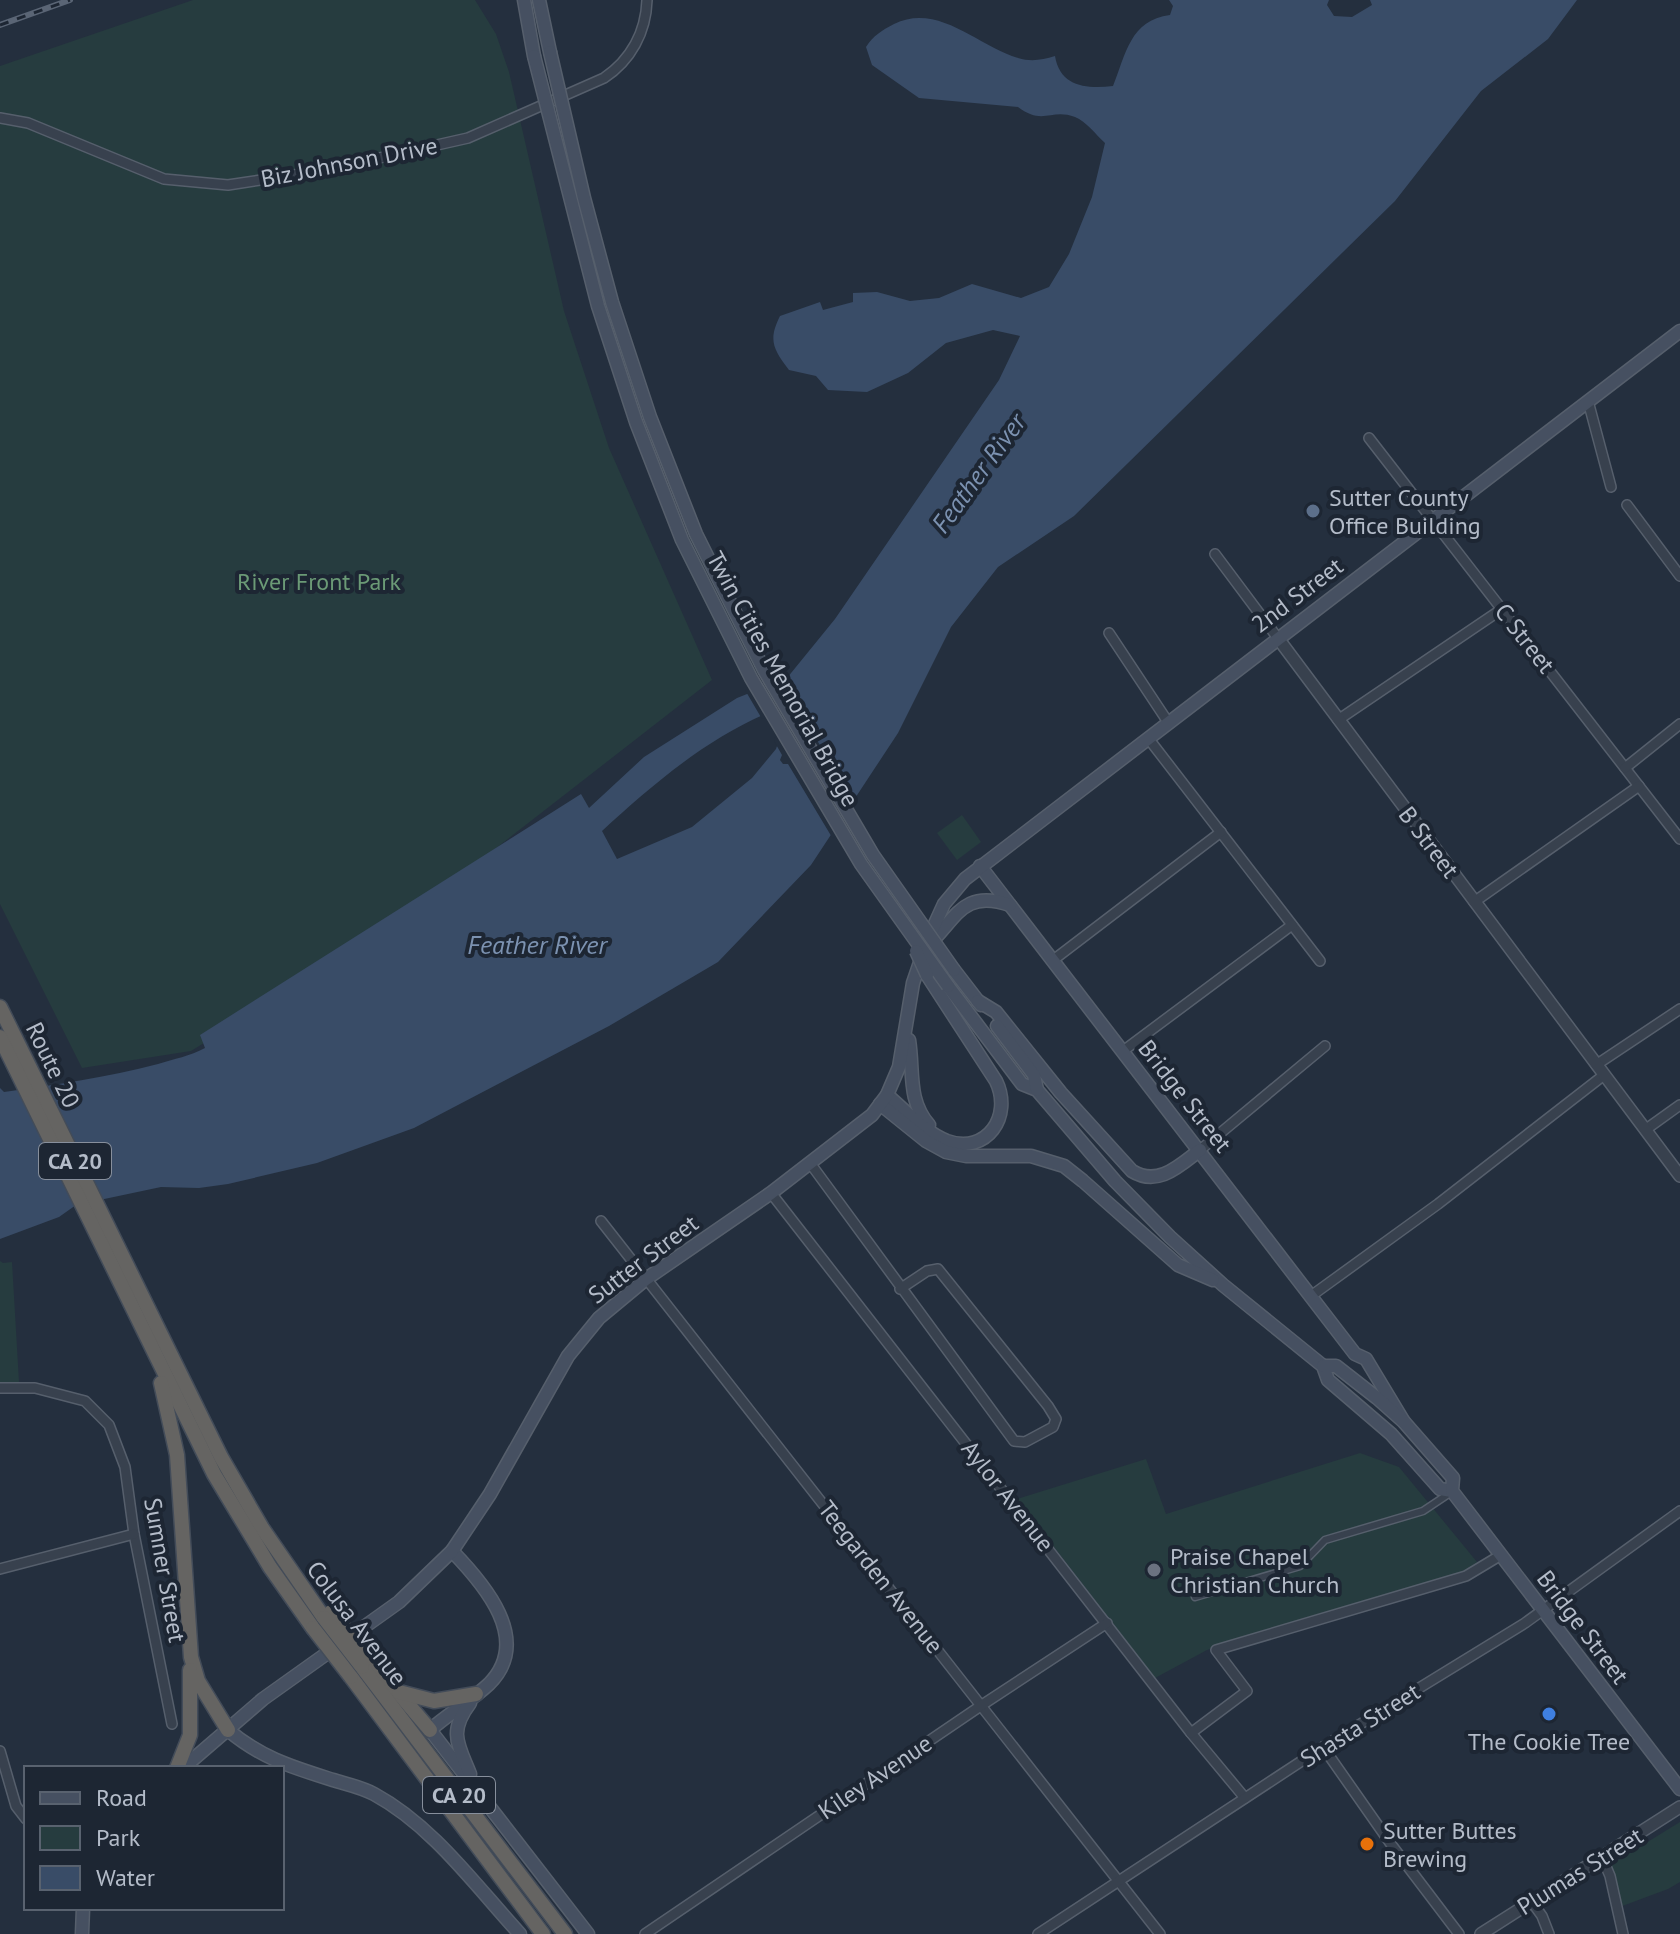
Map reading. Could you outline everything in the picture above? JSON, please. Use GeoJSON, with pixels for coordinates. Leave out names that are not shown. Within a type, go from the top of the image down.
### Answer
{"type":"FeatureCollection","features":[{"type":"Feature","properties":{"kind":"highway","name":"Route 20"},"geometry":{"type":"LineString","coordinates":[[0,1007],[144,1318]]}},
{"type":"Feature","properties":{"kind":"highway","name":"Route 20"},"geometry":{"type":"LineString","coordinates":[[0,1037],[144,1318]]}},
{"type":"Feature","properties":{"kind":"highway","name":"Colusa Avenue"},"geometry":{"type":"LineString","coordinates":[[144,1318],[148,1340],[232,1506],[270,1567],[323,1619]]}},
{"type":"Feature","properties":{"kind":"highway","name":"Colusa Avenue"},"geometry":{"type":"LineString","coordinates":[[144,1318],[221,1457],[323,1619],[565,1934]]}},
{"type":"Feature","properties":{"kind":"highway"},"geometry":{"type":"LineString","coordinates":[[148,1340],[168,1407],[177,1455],[191,1657],[191,1725],[188,1744],[178,1766]]}},
{"type":"Feature","properties":{"kind":"highway"},"geometry":{"type":"LineString","coordinates":[[191,1657],[198,1681],[228,1730]]}},
{"type":"Feature","properties":{"kind":"highway","name":"Colusa Avenue"},"geometry":{"type":"LineString","coordinates":[[361,1667],[543,1934]]}},
{"type":"Feature","properties":{"kind":"highway"},"geometry":{"type":"LineString","coordinates":[[361,1667],[397,1691],[430,1730]]}},
{"type":"Feature","properties":{"kind":"highway"},"geometry":{"type":"LineString","coordinates":[[397,1691],[434,1701],[476,1694]]}},
{"type":"Feature","properties":{"kind":"main road","name":"Twin Cities Memorial Bridge"},"geometry":{"type":"LineString","coordinates":[[524,0],[534,56],[598,306],[636,422],[678,529],[751,678],[861,864],[948,986]]}},
{"type":"Feature","properties":{"kind":"main road","name":"Twin Cities Memorial Bridge"},"geometry":{"type":"LineString","coordinates":[[539,0],[584,198],[612,302],[655,431],[705,554],[764,670],[873,855],[954,970]]}},
{"type":"Feature","properties":{"kind":"main road","name":"2nd Street"},"geometry":{"type":"LineString","coordinates":[[980,866],[1680,331]]}},
{"type":"Feature","properties":{"kind":"main road","name":"Bridge Street"},"geometry":{"type":"LineString","coordinates":[[980,866],[1355,1354],[1366,1359],[1404,1422]]}},
{"type":"Feature","properties":{"kind":"main road","name":"Sutter Street"},"geometry":{"type":"LineString","coordinates":[[185,1766],[263,1699],[399,1602],[452,1551],[490,1494],[568,1356],[599,1318],[646,1279],[771,1193],[860,1126],[883,1100],[902,1057],[913,983],[924,948],[944,904],[980,866]]}},
{"type":"Feature","properties":{"kind":"main road"},"geometry":{"type":"LineString","coordinates":[[924,948],[944,931],[954,914],[964,906],[988,900],[1010,905]]}},
{"type":"Feature","properties":{"kind":"main road"},"geometry":{"type":"LineString","coordinates":[[883,1100],[948,1141],[972,1142],[992,1131],[1002,1112],[1002,1098],[996,1081],[927,975],[902,923]]}},
{"type":"Feature","properties":{"kind":"main road","name":"Bridge Street"},"geometry":{"type":"LineString","coordinates":[[954,970],[1034,1075],[1037,1090]]}},
{"type":"Feature","properties":{"kind":"main road","name":"Bridge Street"},"geometry":{"type":"LineString","coordinates":[[948,986],[1022,1084],[1037,1090],[1133,1200],[1223,1285],[1323,1366],[1328,1380],[1391,1434],[1440,1489],[1452,1491]]}},
{"type":"Feature","properties":{"kind":"main road"},"geometry":{"type":"LineString","coordinates":[[978,1001],[996,1012],[1061,1093],[1132,1171],[1145,1177],[1163,1175],[1200,1150]]}},
{"type":"Feature","properties":{"kind":"main road"},"geometry":{"type":"LineString","coordinates":[[907,1022],[913,1095],[932,1131]]}},
{"type":"Feature","properties":{"kind":"main road"},"geometry":{"type":"LineString","coordinates":[[883,1100],[942,1151],[966,1156],[1031,1156],[1064,1166],[1178,1265],[1223,1285]]}},
{"type":"Feature","properties":{"kind":"main road","name":"Bridge Street"},"geometry":{"type":"LineString","coordinates":[[1323,1366],[1336,1366],[1404,1422],[1453,1478],[1452,1491],[1680,1789]]}},
{"type":"Feature","properties":{"kind":"main road"},"geometry":{"type":"LineString","coordinates":[[452,1551],[495,1603],[507,1645],[504,1660],[490,1682],[430,1730],[588,1934]]}},
{"type":"Feature","properties":{"kind":"main road"},"geometry":{"type":"LineString","coordinates":[[475,1787],[455,1730],[458,1719],[476,1694]]}},
{"type":"Feature","properties":{"kind":"main road"},"geometry":{"type":"LineString","coordinates":[[228,1730],[257,1752],[277,1762],[370,1792],[396,1807],[453,1860],[519,1934]]}},
{"type":"Feature","properties":{"kind":"main road"},"geometry":{"type":"LineString","coordinates":[[82,1934],[83,1910]]}},
{"type":"Feature","properties":{"kind":"street","name":"Biz Johnson Drive"},"geometry":{"type":"LineString","coordinates":[[0,118],[28,123],[164,179],[228,185],[326,170],[468,138],[604,78],[621,64],[637,42],[644,24],[647,0]]}},
{"type":"Feature","properties":{"kind":"street"},"geometry":{"type":"LineString","coordinates":[[1588,401],[1611,487]]}},
{"type":"Feature","properties":{"kind":"street","name":"C Street"},"geometry":{"type":"LineString","coordinates":[[1369,438],[1680,839]]}},
{"type":"Feature","properties":{"kind":"street"},"geometry":{"type":"LineString","coordinates":[[1627,505],[1680,576]]}},
{"type":"Feature","properties":{"kind":"street","name":"B Street"},"geometry":{"type":"LineString","coordinates":[[1215,554],[1680,1176]]}},
{"type":"Feature","properties":{"kind":"street"},"geometry":{"type":"LineString","coordinates":[[1338,720],[1502,609]]}},
{"type":"Feature","properties":{"kind":"street"},"geometry":{"type":"LineString","coordinates":[[1109,633],[1168,722]]}},
{"type":"Feature","properties":{"kind":"street"},"geometry":{"type":"LineString","coordinates":[[1625,768],[1680,724]]}},
{"type":"Feature","properties":{"kind":"street"},"geometry":{"type":"LineString","coordinates":[[1148,738],[1320,961]]}},
{"type":"Feature","properties":{"kind":"street"},"geometry":{"type":"LineString","coordinates":[[1474,902],[1639,786]]}},
{"type":"Feature","properties":{"kind":"street"},"geometry":{"type":"LineString","coordinates":[[1052,961],[1221,832]]}},
{"type":"Feature","properties":{"kind":"street"},"geometry":{"type":"LineString","coordinates":[[1123,1051],[1292,925]]}},
{"type":"Feature","properties":{"kind":"street"},"geometry":{"type":"LineString","coordinates":[[1596,1065],[1680,1009]]}},
{"type":"Feature","properties":{"kind":"street"},"geometry":{"type":"LineString","coordinates":[[1200,1150],[1325,1046]]}},
{"type":"Feature","properties":{"kind":"street"},"geometry":{"type":"LineString","coordinates":[[1311,1296],[1438,1204],[1604,1075]]}},
{"type":"Feature","properties":{"kind":"street"},"geometry":{"type":"LineString","coordinates":[[1645,1130],[1680,1105]]}},
{"type":"Feature","properties":{"kind":"street"},"geometry":{"type":"LineString","coordinates":[[810,1163],[900,1289],[1014,1441],[1025,1442],[1053,1427],[1056,1419],[1048,1406],[938,1269],[927,1271],[900,1289]]}},
{"type":"Feature","properties":{"kind":"street","name":"Aylor Avenue"},"geometry":{"type":"LineString","coordinates":[[771,1193],[1191,1733],[1245,1798]]}},
{"type":"Feature","properties":{"kind":"street","name":"Teegarden Avenue"},"geometry":{"type":"LineString","coordinates":[[601,1221],[1160,1934]]}},
{"type":"Feature","properties":{"kind":"street","name":"Sumner Street"},"geometry":{"type":"LineString","coordinates":[[0,1388],[35,1388],[85,1401],[109,1425],[125,1467],[134,1534],[172,1724]]}},
{"type":"Feature","properties":{"kind":"street"},"geometry":{"type":"LineString","coordinates":[[1195,1597],[1300,1566],[1325,1540],[1423,1511],[1452,1491]]}},
{"type":"Feature","properties":{"kind":"street","name":"Shasta Street"},"geometry":{"type":"LineString","coordinates":[[1038,1934],[1323,1747],[1542,1610],[1680,1511]]}},
{"type":"Feature","properties":{"kind":"street"},"geometry":{"type":"LineString","coordinates":[[0,1569],[134,1534]]}},
{"type":"Feature","properties":{"kind":"street"},"geometry":{"type":"LineString","coordinates":[[1191,1733],[1247,1691],[1216,1650],[1466,1576],[1501,1555]]}},
{"type":"Feature","properties":{"kind":"street","name":"Kiley Avenue"},"geometry":{"type":"LineString","coordinates":[[645,1934],[1107,1623]]}},
{"type":"Feature","properties":{"kind":"street"},"geometry":{"type":"LineString","coordinates":[[1323,1747],[1459,1934]]}},
{"type":"Feature","properties":{"kind":"street"},"geometry":{"type":"LineString","coordinates":[[0,1751],[16,1806],[24,1816]]}},
{"type":"Feature","properties":{"kind":"street","name":"Plumas Street"},"geometry":{"type":"LineString","coordinates":[[1481,1934],[1680,1807]]}},
{"type":"Feature","properties":{"kind":"street"},"geometry":{"type":"LineString","coordinates":[[1602,1857],[1610,1876],[1623,1934]]}},
{"type":"Feature","properties":{"kind":"street"},"geometry":{"type":"LineString","coordinates":[[1532,1902],[1549,1934]]}},
{"type":"Feature","properties":{"kind":"green space","name":"River Front Park"},"geometry":{"type":"Polygon","coordinates":[[[193,0],[475,0],[496,34],[509,72],[564,311],[609,448],[712,680],[405,919],[191,1051],[82,1068],[0,904],[0,66],[193,0]]]}},
{"type":"Feature","properties":{"kind":"green space"},"geometry":{"type":"Polygon","coordinates":[[[962,815],[981,842],[957,860],[937,833],[962,815]]]}},
{"type":"Feature","properties":{"kind":"green space"},"geometry":{"type":"Polygon","coordinates":[[[0,1261],[12,1262],[19,1382],[0,1388],[0,1261]]]}},
{"type":"Feature","properties":{"kind":"green space"},"geometry":{"type":"Polygon","coordinates":[[[1360,1453],[1399,1467],[1477,1562],[1464,1572],[1207,1650],[1155,1678],[1017,1499],[1146,1459],[1166,1514],[1360,1453]]]}},
{"type":"Feature","properties":{"kind":"green space"},"geometry":{"type":"Polygon","coordinates":[[[1680,1822],[1680,1882],[1617,1908],[1607,1867],[1680,1822]]]}},
{"type":"Feature","properties":{"kind":"water","name":"Feather River"},"geometry":{"type":"Polygon","coordinates":[[[1169,0],[1329,0],[1327,5],[1334,16],[1352,17],[1372,5],[1370,0],[1577,0],[1548,39],[1481,91],[1395,201],[1074,516],[998,567],[951,627],[898,733],[811,865],[718,962],[609,1026],[414,1128],[317,1163],[228,1184],[199,1188],[161,1187],[76,1205],[59,1217],[0,1239],[0,1088],[4,1092],[101,1077],[158,1064],[205,1048],[200,1035],[581,794],[589,808],[644,757],[737,698],[787,678],[835,619],[999,380],[1020,336],[993,330],[946,343],[908,373],[867,392],[828,390],[816,376],[789,370],[779,356],[773,338],[780,316],[820,302],[823,310],[853,302],[853,293],[877,292],[910,301],[939,298],[972,284],[1021,298],[1049,287],[1069,254],[1092,197],[1105,143],[1083,122],[1067,115],[1041,116],[1018,107],[919,98],[872,65],[866,47],[872,39],[894,24],[926,18],[958,28],[1018,58],[1036,60],[1055,56],[1063,74],[1076,84],[1113,86],[1131,40],[1146,24],[1170,15],[1173,6],[1169,0]],[[770,712],[724,735],[661,780],[602,831],[617,859],[692,827],[752,778],[776,749],[784,725],[770,712]]]}},
{"type":"Feature","properties":{"kind":"pier"},"geometry":{"type":"Polygon","coordinates":[[[780,676],[855,806],[833,839],[788,764],[780,760],[782,755],[774,741],[779,725],[770,716],[762,719],[745,690],[780,676]]]}},
{"type":"Feature","properties":{"kind":"railway"},"geometry":{"type":"LineString","coordinates":[[0,25],[70,0]]}},
{"type":"Feature","properties":{"kind":"place","name":"Sutter County Office Building"},"geometry":{"type":"Point","coordinates":[1313,511]}},
{"type":"Feature","properties":{"kind":"place","name":"Praise Chapel Christian Church"},"geometry":{"type":"Point","coordinates":[1154,1570]}},
{"type":"Feature","properties":{"kind":"place","name":"The Cookie Tree"},"geometry":{"type":"Point","coordinates":[1549,1714]}},
{"type":"Feature","properties":{"kind":"place","name":"Sutter Buttes Brewing"},"geometry":{"type":"Point","coordinates":[1367,1844]}}]}
